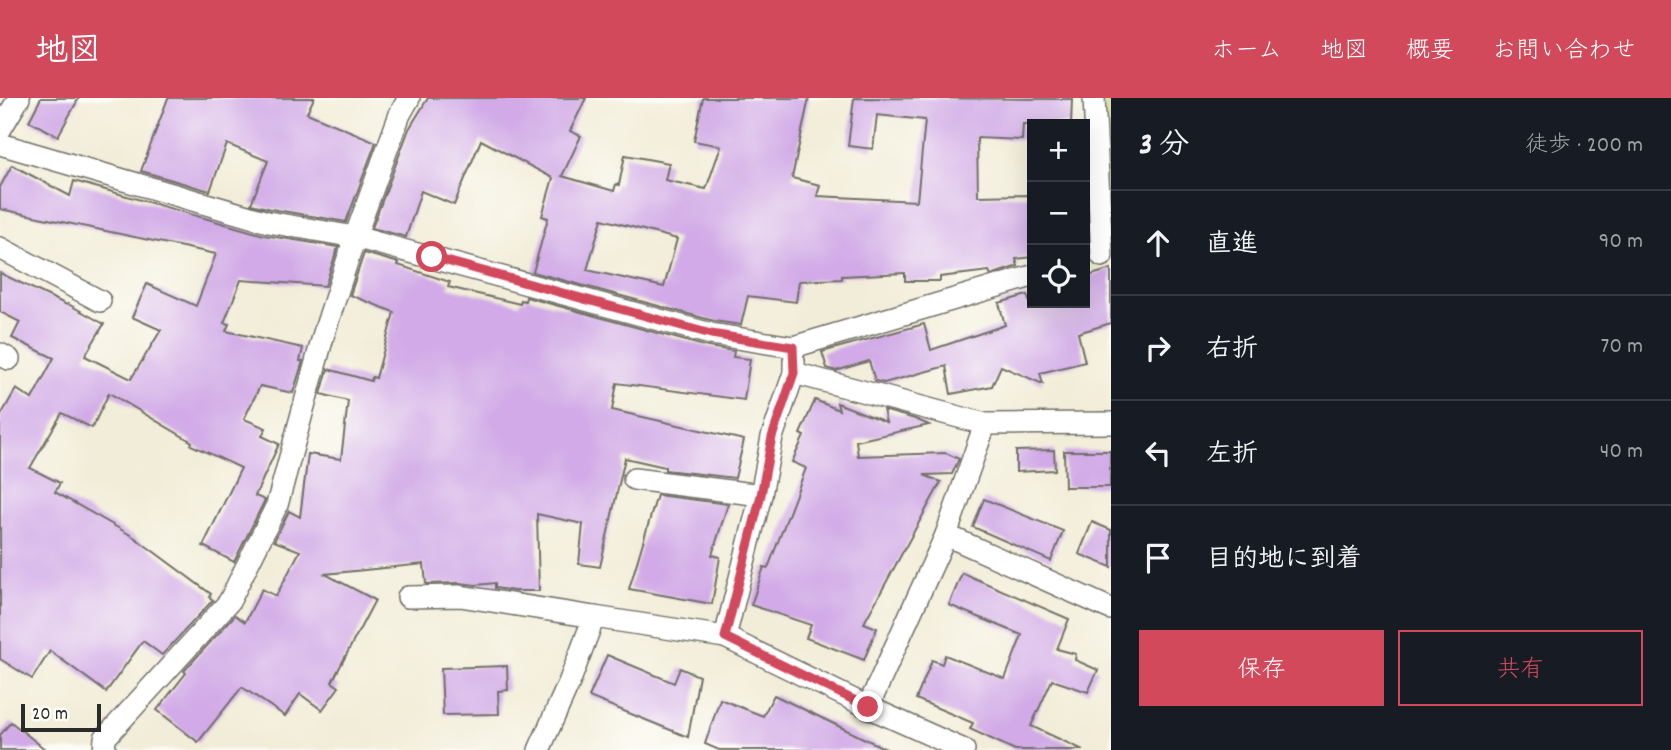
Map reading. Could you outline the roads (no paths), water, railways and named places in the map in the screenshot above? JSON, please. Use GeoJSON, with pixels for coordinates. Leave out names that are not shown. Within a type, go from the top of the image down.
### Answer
{"type":"FeatureCollection","features":[{"type":"Feature","properties":{"kind":"street"},"geometry":{"type":"LineString","coordinates":[[0,130],[19,98]]}},
{"type":"Feature","properties":{"kind":"street"},"geometry":{"type":"LineString","coordinates":[[104,750],[105,738],[229,602],[277,505],[324,333],[355,237],[400,114],[409,98]]}},
{"type":"Feature","properties":{"kind":"street"},"geometry":{"type":"LineString","coordinates":[[1094,98],[1099,256]]}},
{"type":"Feature","properties":{"kind":"street"},"geometry":{"type":"LineString","coordinates":[[0,144],[268,222],[355,237],[711,334],[793,347],[1027,277]]}},
{"type":"Feature","properties":{"kind":"street"},"geometry":{"type":"LineString","coordinates":[[0,248],[100,300]]}},
{"type":"Feature","properties":{"kind":"street"},"geometry":{"type":"LineString","coordinates":[[725,637],[761,495],[772,437],[794,373],[793,347]]}},
{"type":"Feature","properties":{"kind":"street"},"geometry":{"type":"LineString","coordinates":[[794,373],[985,424],[1111,423]]}},
{"type":"Feature","properties":{"kind":"street"},"geometry":{"type":"LineString","coordinates":[[868,707],[946,535],[985,424]]}},
{"type":"Feature","properties":{"kind":"street"},"geometry":{"type":"LineString","coordinates":[[634,479],[761,495]]}},
{"type":"Feature","properties":{"kind":"street"},"geometry":{"type":"LineString","coordinates":[[946,535],[1111,609]]}},
{"type":"Feature","properties":{"kind":"street"},"geometry":{"type":"LineString","coordinates":[[408,597],[460,596],[725,637],[868,707],[964,750]]}},
{"type":"Feature","properties":{"kind":"street"},"geometry":{"type":"LineString","coordinates":[[539,750],[569,683],[594,617]]}}]}
